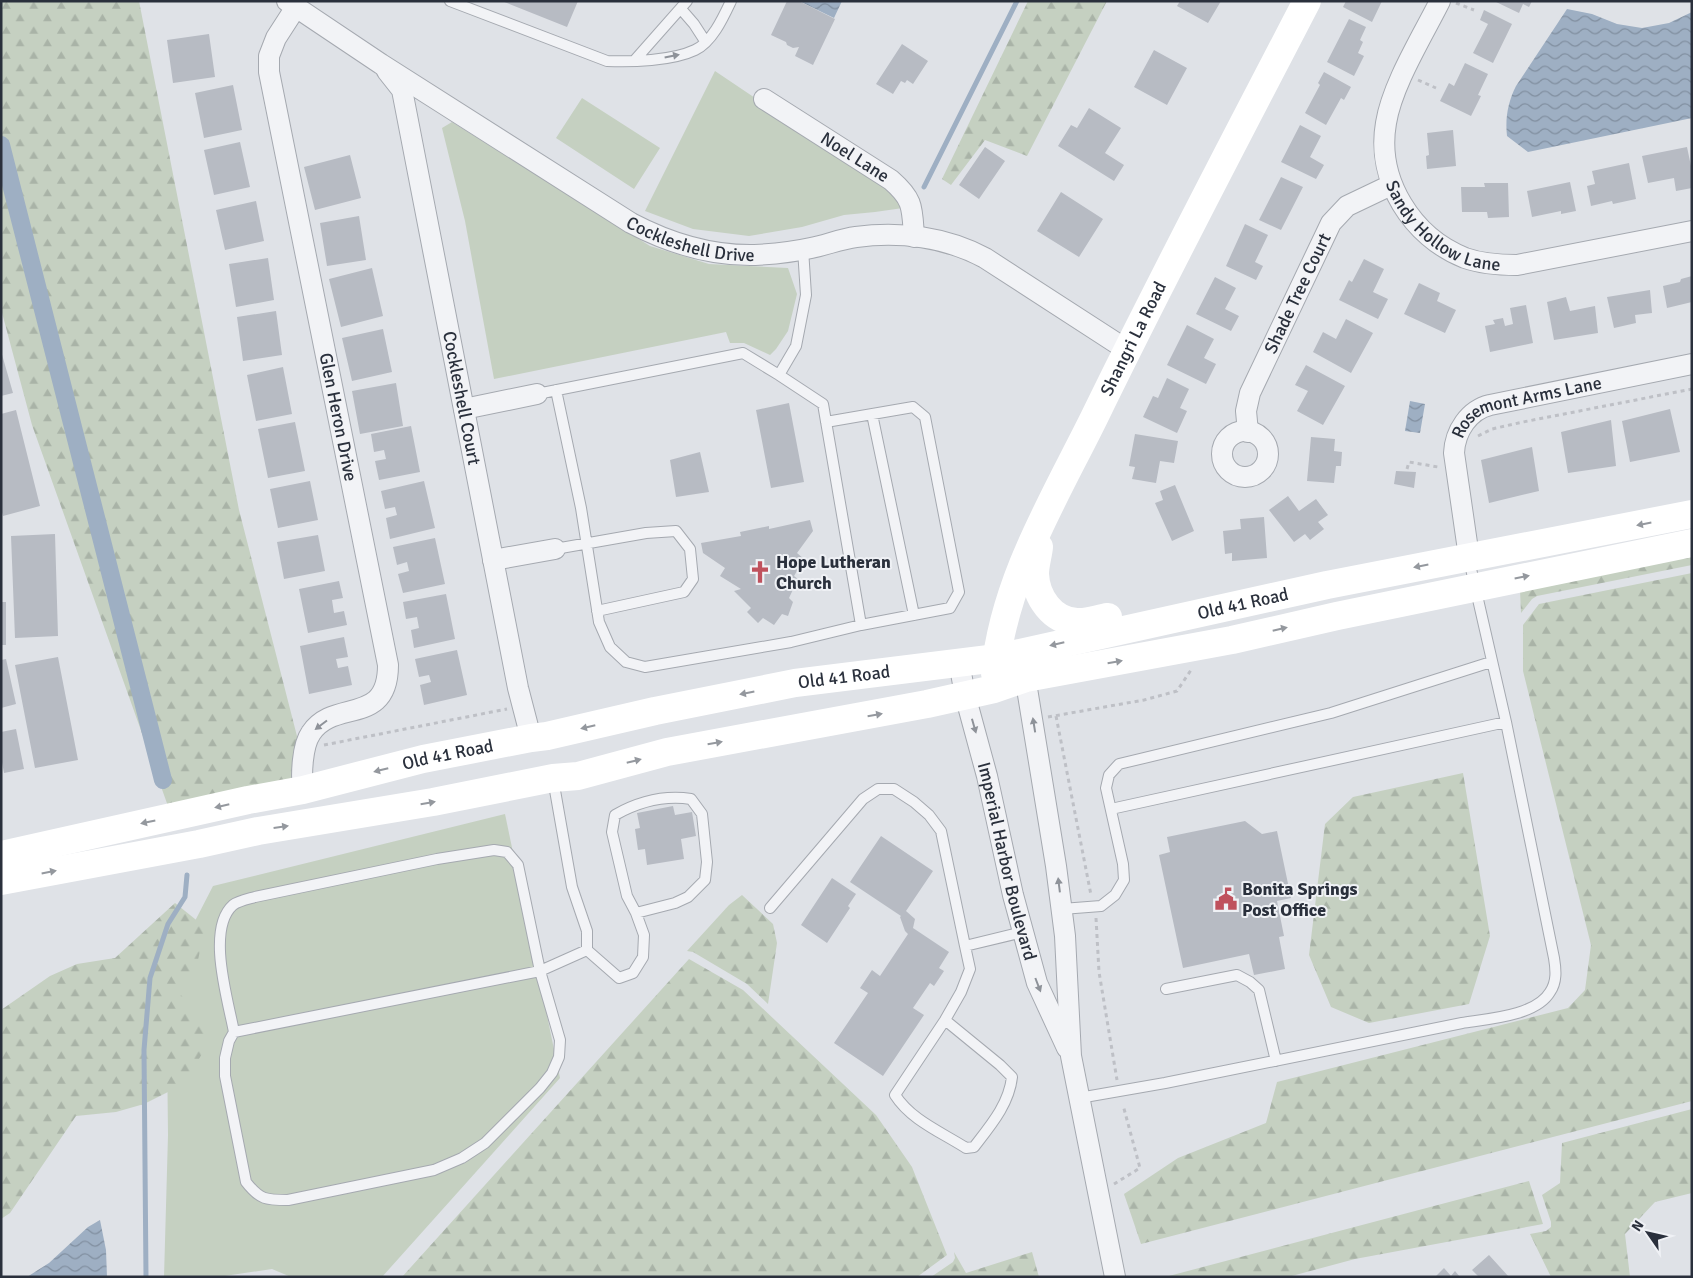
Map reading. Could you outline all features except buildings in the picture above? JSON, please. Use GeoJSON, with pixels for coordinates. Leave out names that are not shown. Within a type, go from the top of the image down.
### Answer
{"type":"FeatureCollection","features":[{"type":"Feature","properties":{"kind":"street","name":"Shangri La Road"},"geometry":{"type":"LineString","coordinates":[[965,695],[994,689],[1014,663],[1008,605],[1024,560],[1127,350],[1306,1]]}},
{"type":"Feature","properties":{"kind":"street","name":"Sandy Hollow Lane"},"geometry":{"type":"LineString","coordinates":[[1440,1],[1396,88],[1386,124],[1384,143],[1386,164],[1392,184],[1410,218],[1426,234],[1444,248],[1465,258],[1491,265],[1517,266],[1692,231]]}},
{"type":"Feature","properties":{"kind":"street","name":"Cockleshell Drive"},"geometry":{"type":"LineString","coordinates":[[294,3],[381,64],[631,223],[652,234],[697,249],[755,255],[802,249],[855,237],[883,235],[932,238],[969,249],[985,258],[1127,350]]}},
{"type":"Feature","properties":{"kind":"street","name":"Glen Heron Drive"},"geometry":{"type":"LineString","coordinates":[[294,3],[269,56],[269,72],[388,664],[388,680],[382,693],[373,703],[366,708],[336,716],[324,722],[312,732],[307,742],[301,772],[303,790]]}},
{"type":"Feature","properties":{"kind":"street","name":"Cockleshell Court"},"geometry":{"type":"LineString","coordinates":[[381,64],[402,90],[518,688],[539,737]]}},
{"type":"Feature","properties":{"kind":"street","name":"Noel Lane"},"geometry":{"type":"LineString","coordinates":[[764,99],[891,180],[904,191],[912,205],[914,237]]}},
{"type":"Feature","properties":{"kind":"street","name":"Shade Tree Court"},"geometry":{"type":"LineString","coordinates":[[1248,432],[1246,410],[1250,393],[1331,223],[1347,206],[1392,184]]}},
{"type":"Feature","properties":{"kind":"street","name":"Rosemont Arms Lane"},"geometry":{"type":"LineString","coordinates":[[1469,557],[1454,446],[1461,428],[1469,416],[1479,408],[1692,364]]}},
{"type":"Feature","properties":{"kind":"street"},"geometry":{"type":"LineString","coordinates":[[464,409],[546,392]]}},
{"type":"Feature","properties":{"kind":"street","name":"Old 41 Road"},"geometry":{"type":"LineString","coordinates":[[1014,663],[1327,584],[1692,514]]}},
{"type":"Feature","properties":{"kind":"street"},"geometry":{"type":"LineString","coordinates":[[1043,521],[1035,572],[1037,588],[1043,602],[1051,612],[1064,619],[1078,622],[1273,583],[1327,584]]}},
{"type":"Feature","properties":{"kind":"street","name":"Old 41 Road"},"geometry":{"type":"LineString","coordinates":[[1,855],[248,800],[303,790],[424,759],[539,737],[795,683],[925,668],[959,662],[1014,663],[1232,640],[1337,616],[1692,543]]}},
{"type":"Feature","properties":{"kind":"street"},"geometry":{"type":"LineString","coordinates":[[493,560],[555,549]]}},
{"type":"Feature","properties":{"kind":"street","name":"Imperial Harbor Boulevard"},"geometry":{"type":"LineString","coordinates":[[959,662],[965,695],[979,742],[1002,852],[1037,983],[1071,1056]]}},
{"type":"Feature","properties":{"kind":"street","name":"Imperial Harbor Boulevard"},"geometry":{"type":"LineString","coordinates":[[1014,663],[1056,866],[1065,936],[1071,1056],[1115,1277]]}},
{"type":"Feature","properties":{"kind":"street"},"geometry":{"type":"LineString","coordinates":[[1,881],[258,831],[433,802],[552,778],[578,776],[667,752],[881,714],[965,695]]}},
{"type":"Feature","properties":{"kind":"street"},"geometry":{"type":"LineString","coordinates":[[539,737],[552,778]]}},
{"type":"Feature","properties":{"kind":"lane"},"geometry":{"type":"LineString","coordinates":[[450,1],[606,61],[634,62],[673,56],[695,50],[705,41],[723,17],[731,1]]}},
{"type":"Feature","properties":{"kind":"lane"},"geometry":{"type":"LineString","coordinates":[[634,62],[684,5],[705,41]]}},
{"type":"Feature","properties":{"kind":"lane"},"geometry":{"type":"LineString","coordinates":[[779,375],[796,346],[806,295],[802,249]]}},
{"type":"Feature","properties":{"kind":"lane"},"geometry":{"type":"LineString","coordinates":[[826,422],[913,407],[925,417],[959,592],[950,608],[861,625],[791,642],[645,667],[626,662],[610,647],[599,622],[580,508],[546,392],[744,353],[823,404],[826,422],[861,625]]}},
{"type":"Feature","properties":{"kind":"lane"},"geometry":{"type":"LineString","coordinates":[[872,414],[914,615]]}},
{"type":"Feature","properties":{"kind":"lane"},"geometry":{"type":"LineString","coordinates":[[555,549],[646,533],[676,531],[690,549],[693,578],[684,592],[655,600],[597,611]]}},
{"type":"Feature","properties":{"kind":"lane"},"geometry":{"type":"LineString","coordinates":[[1079,1098],[1165,1084],[1504,1017],[1538,1005],[1550,992],[1556,974],[1554,958],[1506,722],[1469,557]]}},
{"type":"Feature","properties":{"kind":"lane"},"geometry":{"type":"LineString","coordinates":[[1062,910],[1101,906],[1115,895],[1124,880],[1123,864],[1106,788],[1109,775],[1119,764],[1331,713],[1492,662]]}},
{"type":"Feature","properties":{"kind":"lane"},"geometry":{"type":"LineString","coordinates":[[1111,809],[1506,722]]}},
{"type":"Feature","properties":{"kind":"lane"},"geometry":{"type":"LineString","coordinates":[[552,778],[572,887],[587,932],[587,950],[618,978],[634,972],[643,957],[644,935],[627,896],[612,832],[615,816],[633,805],[673,796],[691,799],[702,814],[707,862],[705,880],[688,897],[636,913]]}},
{"type":"Feature","properties":{"kind":"lane"},"geometry":{"type":"LineString","coordinates":[[770,908],[863,799],[878,789],[894,790],[914,802],[929,815],[941,831],[970,970],[945,1020],[895,1095],[902,1106],[915,1117],[966,1148],[974,1146],[991,1125],[1006,1101],[1012,1077],[945,1020]]}},
{"type":"Feature","properties":{"kind":"lane"},"geometry":{"type":"LineString","coordinates":[[494,850],[507,852],[518,865],[540,971],[560,1040],[559,1057],[552,1073],[540,1088],[485,1143],[462,1158],[434,1170],[288,1200],[270,1200],[256,1194],[246,1182],[225,1076],[225,1058],[229,1041],[234,1032],[220,956],[220,933],[224,916],[234,904],[255,897],[437,859],[494,850]]}},
{"type":"Feature","properties":{"kind":"lane"},"geometry":{"type":"LineString","coordinates":[[965,946],[1023,932]]}},
{"type":"Feature","properties":{"kind":"lane"},"geometry":{"type":"LineString","coordinates":[[234,1032],[540,971],[587,950]]}},
{"type":"Feature","properties":{"kind":"lane"},"geometry":{"type":"LineString","coordinates":[[1166,989],[1237,975],[1250,982],[1259,990],[1276,1061]]}},
{"type":"Feature","properties":{"kind":"path"},"geometry":{"type":"LineString","coordinates":[[1453,1],[1474,10]]}},
{"type":"Feature","properties":{"kind":"path"},"geometry":{"type":"LineString","coordinates":[[1472,442],[1492,429],[1692,389]]}},
{"type":"Feature","properties":{"kind":"path"},"geometry":{"type":"LineString","coordinates":[[1407,470],[1409,462],[1446,469]]}},
{"type":"Feature","properties":{"kind":"path"},"geometry":{"type":"LineString","coordinates":[[1047,718],[1144,700],[1177,691],[1190,671],[1195,668]]}},
{"type":"Feature","properties":{"kind":"path"},"geometry":{"type":"LineString","coordinates":[[306,749],[510,708]]}},
{"type":"Feature","properties":{"kind":"path"},"geometry":{"type":"LineString","coordinates":[[1056,716],[1092,901]]}},
{"type":"Feature","properties":{"kind":"path"},"geometry":{"type":"LineString","coordinates":[[1096,916],[1099,972],[1118,1080]]}},
{"type":"Feature","properties":{"kind":"path"},"geometry":{"type":"LineString","coordinates":[[1110,1186],[1140,1168],[1123,1105]]}},
{"type":"Feature","properties":{"kind":"green space"},"geometry":{"type":"Polygon","coordinates":[[[1,1],[139,1],[239,510],[308,779],[169,809],[32,425],[1,309],[1,1]]]}},
{"type":"Feature","properties":{"kind":"green space"},"geometry":{"type":"Polygon","coordinates":[[[1028,1],[1107,1],[1027,156],[985,140],[951,185],[942,179],[1028,1]]]}},
{"type":"Feature","properties":{"kind":"green space"},"geometry":{"type":"Polygon","coordinates":[[[715,71],[899,195],[903,208],[844,215],[802,227],[749,236],[693,229],[645,211],[715,71]]]}},
{"type":"Feature","properties":{"kind":"green space"},"geometry":{"type":"Polygon","coordinates":[[[582,98],[660,148],[634,189],[556,138],[582,98]]]}},
{"type":"Feature","properties":{"kind":"green space"},"geometry":{"type":"Polygon","coordinates":[[[452,122],[650,246],[709,264],[788,268],[797,294],[788,331],[770,355],[744,343],[730,343],[726,332],[494,379],[465,221],[442,128],[452,122]]]}},
{"type":"Feature","properties":{"kind":"green space"},"geometry":{"type":"Polygon","coordinates":[[[1692,553],[1692,565],[1537,596],[1532,599],[1521,613],[1520,590],[1692,553]]]}},
{"type":"Feature","properties":{"kind":"green space"},"geometry":{"type":"Polygon","coordinates":[[[1692,573],[1692,1101],[1141,1244],[1124,1194],[1178,1158],[1266,1123],[1277,1082],[1568,1008],[1585,990],[1591,945],[1523,671],[1523,625],[1539,604],[1692,573]]]}},
{"type":"Feature","properties":{"kind":"green space"},"geometry":{"type":"Polygon","coordinates":[[[1463,773],[1490,936],[1469,1004],[1369,1023],[1331,1007],[1309,955],[1325,824],[1353,797],[1463,773]]]}},
{"type":"Feature","properties":{"kind":"green space"},"geometry":{"type":"Polygon","coordinates":[[[505,814],[560,1078],[382,1277],[291,1277],[272,1269],[218,1277],[164,1277],[168,1135],[167,1046],[178,954],[213,886],[505,814]]]}},
{"type":"Feature","properties":{"kind":"green space"},"geometry":{"type":"Polygon","coordinates":[[[742,895],[773,924],[777,943],[768,1004],[747,984],[693,952],[687,951],[729,905],[742,895]]]}},
{"type":"Feature","properties":{"kind":"green space"},"geometry":{"type":"Polygon","coordinates":[[[175,903],[205,927],[198,960],[180,994],[215,1032],[184,1084],[144,1104],[116,1112],[76,1116],[10,1213],[1,1219],[1,1010],[50,976],[77,964],[115,958],[175,903]]]}},
{"type":"Feature","properties":{"kind":"green space"},"geometry":{"type":"Polygon","coordinates":[[[689,959],[743,990],[876,1115],[912,1167],[947,1255],[917,1277],[402,1277],[689,959]]]}},
{"type":"Feature","properties":{"kind":"green space"},"geometry":{"type":"Polygon","coordinates":[[[1692,1109],[1692,1193],[1655,1202],[1625,1234],[1630,1277],[1551,1277],[1530,1234],[1546,1231],[1551,1227],[1542,1195],[1560,1183],[1562,1143],[1692,1109]]]}},
{"type":"Feature","properties":{"kind":"green space"},"geometry":{"type":"Polygon","coordinates":[[[1529,1181],[1543,1224],[1355,1259],[1288,1277],[1165,1277],[1529,1181]]]}},
{"type":"Feature","properties":{"kind":"green space"},"geometry":{"type":"Polygon","coordinates":[[[954,1252],[966,1273],[1032,1252],[1039,1277],[931,1277],[953,1262],[955,1258],[954,1252]]]}},
{"type":"Feature","properties":{"kind":"water"},"geometry":{"type":"Polygon","coordinates":[[[799,1],[842,1],[834,18],[799,1]]]}},
{"type":"Feature","properties":{"kind":"water"},"geometry":{"type":"Polygon","coordinates":[[[1567,9],[1592,14],[1617,24],[1642,28],[1669,23],[1692,12],[1692,118],[1528,152],[1507,136],[1508,110],[1516,86],[1567,9]]]}},
{"type":"Feature","properties":{"kind":"water"},"geometry":{"type":"Polygon","coordinates":[[[1410,401],[1425,404],[1420,433],[1405,431],[1410,401]]]}},
{"type":"Feature","properties":{"kind":"water"},"geometry":{"type":"Polygon","coordinates":[[[100,1220],[106,1250],[107,1277],[27,1277],[49,1263],[88,1227],[100,1220]]]}},
{"type":"Feature","properties":{"kind":"waterway"},"geometry":{"type":"LineString","coordinates":[[924,187],[1017,1]]}},
{"type":"Feature","properties":{"kind":"waterway"},"geometry":{"type":"LineString","coordinates":[[1,145],[163,780]]}},
{"type":"Feature","properties":{"kind":"waterway"},"geometry":{"type":"LineString","coordinates":[[146,1277],[144,1050],[150,978],[168,924],[185,897],[187,875]]}},
{"type":"Feature","properties":{"kind":"place","name":"Hope Lutheran Church"},"geometry":{"type":"Point","coordinates":[760,572]}},
{"type":"Feature","properties":{"kind":"place","name":"Bonita Springs Post Office"},"geometry":{"type":"Point","coordinates":[1226,899]}}]}
